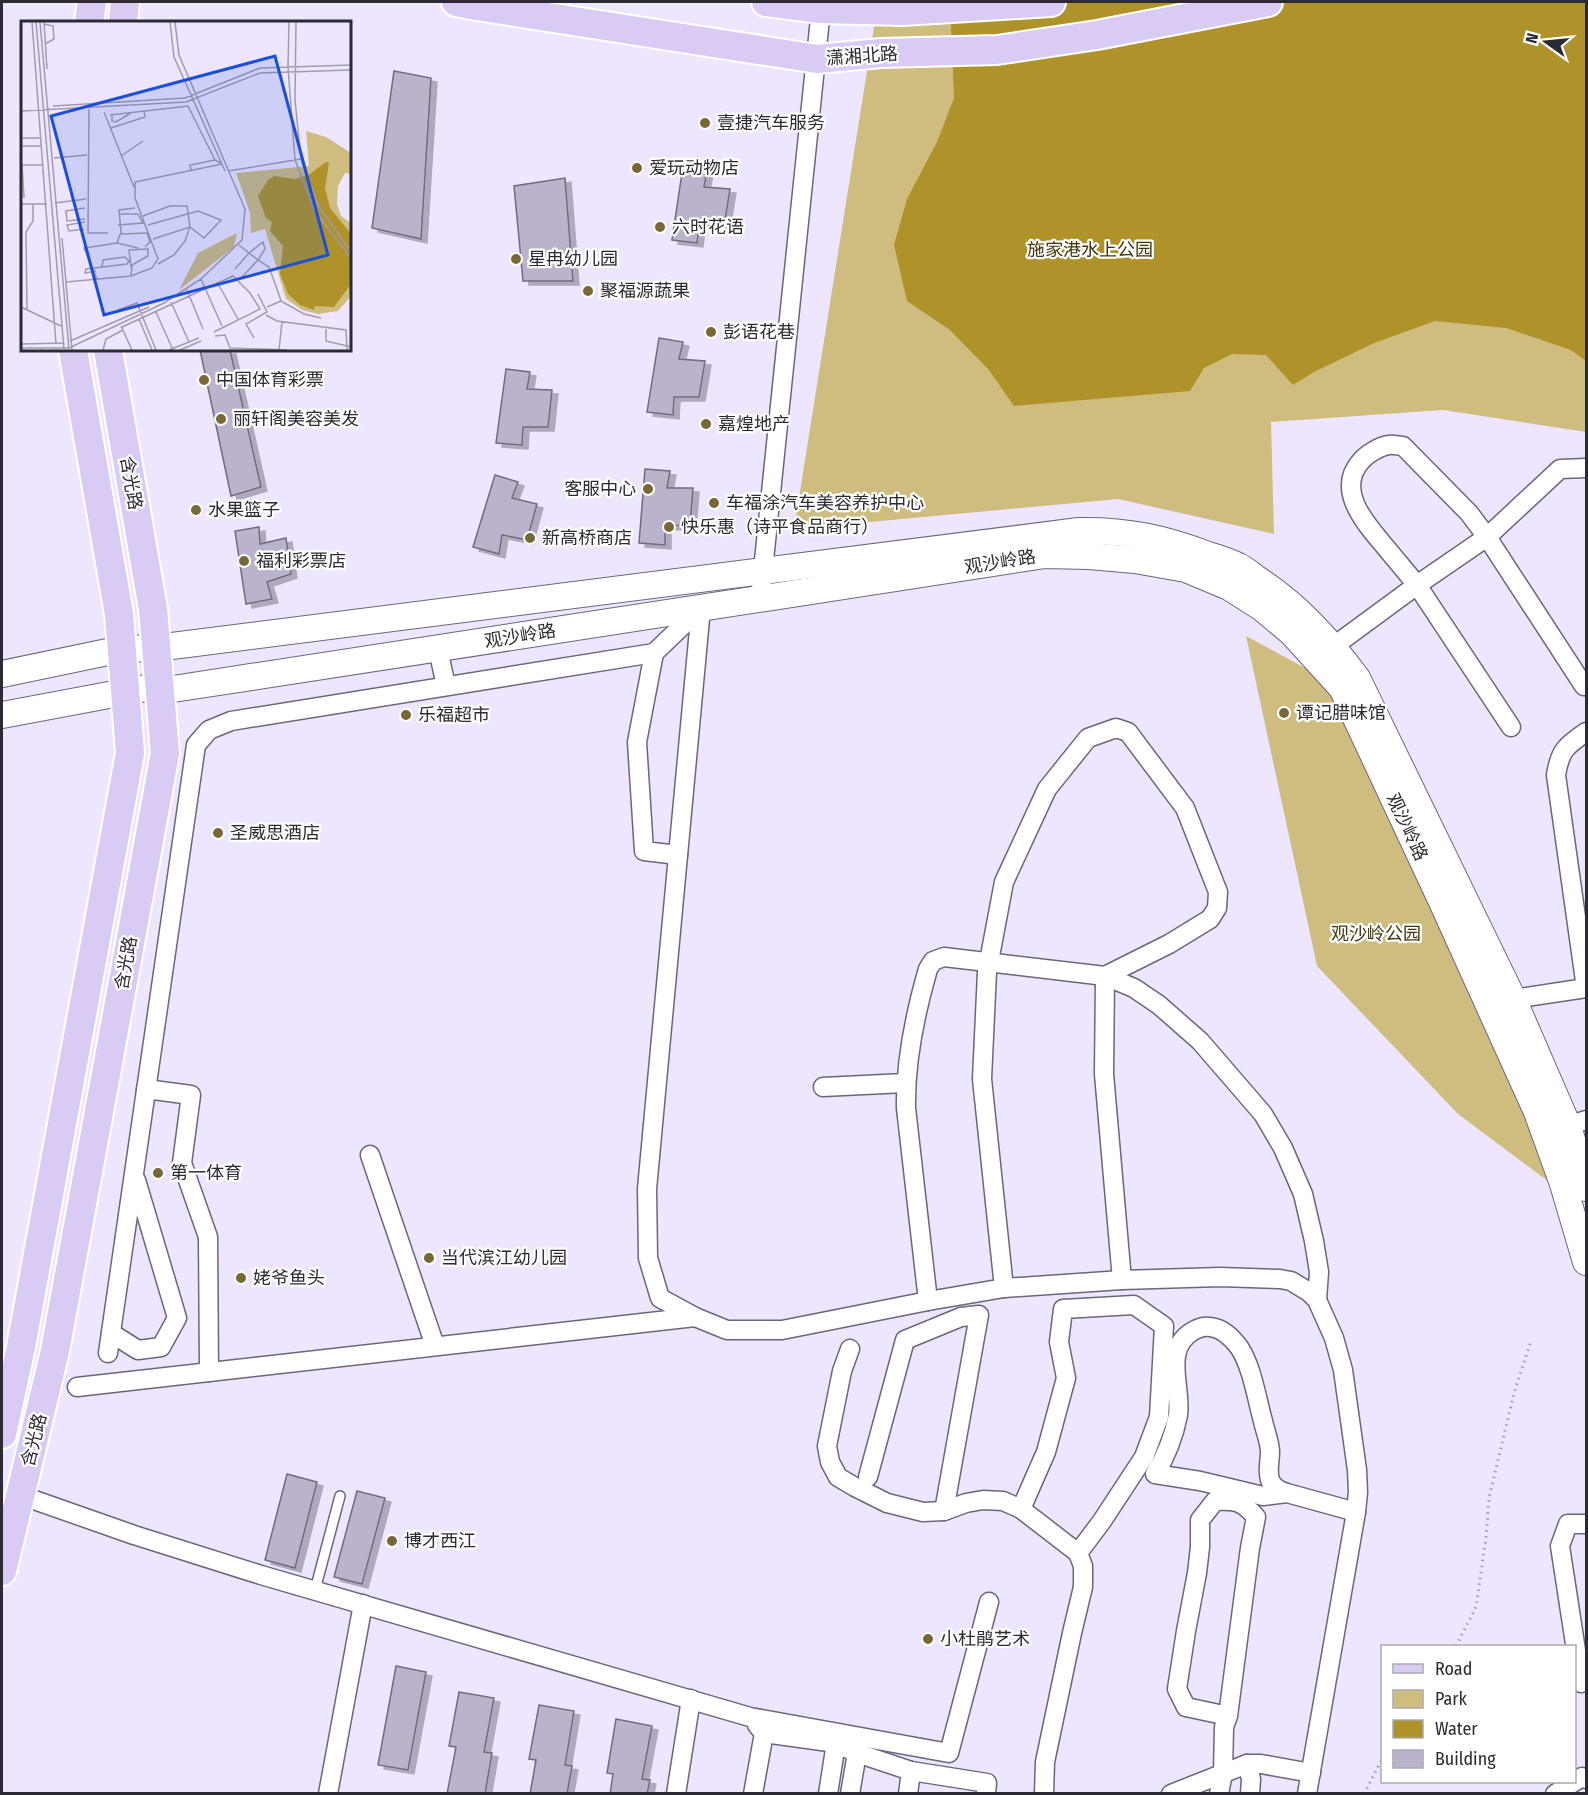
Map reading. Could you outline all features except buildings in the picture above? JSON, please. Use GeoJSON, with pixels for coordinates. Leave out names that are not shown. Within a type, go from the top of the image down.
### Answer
{"type":"FeatureCollection","features":[{"type":"Feature","properties":{"kind":"main road"},"geometry":{"type":"LineString","coordinates":[[88,21],[92,2]]}},
{"type":"Feature","properties":{"kind":"main road"},"geometry":{"type":"LineString","coordinates":[[123,21],[124,2]]}},
{"type":"Feature","properties":{"kind":"main road","name":"潇湘北路"},"geometry":{"type":"LineString","coordinates":[[456,2],[817,59],[881,53],[997,50],[1097,35],[1268,2]]}},
{"type":"Feature","properties":{"kind":"main road"},"geometry":{"type":"LineString","coordinates":[[766,2],[821,9],[902,11],[1051,2]]}},
{"type":"Feature","properties":{"kind":"main road","name":"含光路"},"geometry":{"type":"LineString","coordinates":[[2,1434],[21,1347],[130,753],[119,614],[73,351]]}},
{"type":"Feature","properties":{"kind":"main road","name":"含光路"},"geometry":{"type":"LineString","coordinates":[[2,1571],[55,1351],[165,753],[153,609],[108,351]]}},
{"type":"Feature","properties":{"kind":"main road","name":"观沙岭路"},"geometry":{"type":"LineString","coordinates":[[2,674],[122,649],[156,648],[1079,531],[1105,530],[1140,534],[1191,548],[1239,566],[1272,589],[1334,646],[1357,678],[1513,999],[1577,1123],[1587,1188]]}},
{"type":"Feature","properties":{"kind":"main road","name":"观沙岭路"},"geometry":{"type":"LineString","coordinates":[[2,715],[146,688],[173,689],[1045,555],[1136,560],[1186,569],[1229,587],[1262,608],[1292,633],[1342,688],[1448,914],[1537,1112],[1563,1184],[1587,1262]]}},
{"type":"Feature","properties":{"kind":"street"},"geometry":{"type":"LineString","coordinates":[[760,599],[821,9]]}},
{"type":"Feature","properties":{"kind":"street"},"geometry":{"type":"LineString","coordinates":[[1511,727],[1417,585],[1364,522],[1354,503],[1351,491],[1354,471],[1368,454],[1389,445],[1403,446],[1469,513],[1584,686]]}},
{"type":"Feature","properties":{"kind":"street"},"geometry":{"type":"LineString","coordinates":[[1334,646],[1487,537],[1560,469],[1587,468]]}},
{"type":"Feature","properties":{"kind":"street"},"geometry":{"type":"LineString","coordinates":[[108,1353],[195,745],[209,730],[231,721],[654,653],[701,608]]}},
{"type":"Feature","properties":{"kind":"street"},"geometry":{"type":"LineString","coordinates":[[701,608],[647,1190],[648,1258],[660,1298],[695,1317],[727,1330],[782,1330],[1004,1288],[1122,1280],[1220,1277],[1280,1278],[1309,1292],[1317,1300],[1334,1338],[1342,1370],[1357,1470],[1358,1492],[1307,1794]]}},
{"type":"Feature","properties":{"kind":"street"},"geometry":{"type":"LineString","coordinates":[[438,649],[446,686]]}},
{"type":"Feature","properties":{"kind":"street"},"geometry":{"type":"LineString","coordinates":[[654,653],[637,742],[644,851],[678,855]]}},
{"type":"Feature","properties":{"kind":"street"},"geometry":{"type":"LineString","coordinates":[[1004,1288],[982,1079],[988,963],[1004,882],[1047,789],[1088,738],[1116,728],[1128,732],[1185,808],[1218,892],[1217,908],[1209,919],[1168,944],[1106,976]]}},
{"type":"Feature","properties":{"kind":"street"},"geometry":{"type":"LineString","coordinates":[[1513,999],[1587,988],[1580,881],[1557,775],[1559,757],[1570,743],[1587,732]]}},
{"type":"Feature","properties":{"kind":"street"},"geometry":{"type":"LineString","coordinates":[[928,1301],[905,1083],[927,969],[933,961],[944,957],[1106,976],[1134,988],[1159,1005],[1191,1034],[1263,1114],[1284,1148],[1303,1194],[1314,1240],[1319,1272],[1317,1300]]}},
{"type":"Feature","properties":{"kind":"street"},"geometry":{"type":"LineString","coordinates":[[1106,976],[1104,1074],[1122,1280]]}},
{"type":"Feature","properties":{"kind":"street"},"geometry":{"type":"LineString","coordinates":[[823,1087],[905,1083]]}},
{"type":"Feature","properties":{"kind":"street"},"geometry":{"type":"LineString","coordinates":[[146,1089],[191,1095],[182,1163],[208,1237],[209,1372]]}},
{"type":"Feature","properties":{"kind":"street"},"geometry":{"type":"LineString","coordinates":[[370,1155],[435,1346]]}},
{"type":"Feature","properties":{"kind":"street"},"geometry":{"type":"LineString","coordinates":[[111,1334],[138,1350],[161,1347],[177,1318],[134,1173]]}},
{"type":"Feature","properties":{"kind":"street"},"geometry":{"type":"LineString","coordinates":[[1021,1509],[1046,1452],[1066,1378],[1059,1342],[1064,1309],[1134,1305],[1164,1326],[1159,1417],[1143,1457],[1078,1554]]}},
{"type":"Feature","properties":{"kind":"street"},"geometry":{"type":"LineString","coordinates":[[868,1477],[905,1340],[961,1317],[979,1315],[944,1511]]}},
{"type":"Feature","properties":{"kind":"street"},"geometry":{"type":"LineString","coordinates":[[77,1387],[695,1317]]}},
{"type":"Feature","properties":{"kind":"street"},"geometry":{"type":"LineString","coordinates":[[1287,1493],[1263,1496],[1200,1481],[1155,1474],[1167,1456],[1178,1415],[1179,1397],[1175,1378],[1175,1357],[1184,1336],[1197,1328],[1210,1327],[1223,1330],[1240,1348],[1248,1368],[1270,1451],[1269,1479],[1279,1491],[1287,1493],[1356,1512]]}},
{"type":"Feature","properties":{"kind":"street"},"geometry":{"type":"LineString","coordinates":[[850,1349],[842,1371],[827,1446],[830,1462],[838,1477],[887,1503],[922,1512],[944,1511],[983,1500],[1003,1501],[1021,1509],[1078,1554],[1083,1566],[1083,1587],[1045,1762],[1044,1794]]}},
{"type":"Feature","properties":{"kind":"street"},"geometry":{"type":"LineString","coordinates":[[20,1495],[134,1535],[750,1717],[949,1753],[989,1602]]}},
{"type":"Feature","properties":{"kind":"street"},"geometry":{"type":"LineString","coordinates":[[1219,1794],[1223,1773],[1224,1728],[1228,1716],[1256,1517],[1246,1506],[1233,1500],[1215,1501],[1200,1520],[1197,1573],[1177,1689],[1186,1707],[1228,1716]]}},
{"type":"Feature","properties":{"kind":"street"},"geometry":{"type":"LineString","coordinates":[[1575,1645],[1560,1546],[1568,1524],[1587,1524]]}},
{"type":"Feature","properties":{"kind":"street"},"geometry":{"type":"LineString","coordinates":[[328,1794],[363,1604]]}},
{"type":"Feature","properties":{"kind":"street"},"geometry":{"type":"LineString","coordinates":[[1576,1650],[1581,1683]]}},
{"type":"Feature","properties":{"kind":"street"},"geometry":{"type":"LineString","coordinates":[[676,1794],[691,1699]]}},
{"type":"Feature","properties":{"kind":"street"},"geometry":{"type":"LineString","coordinates":[[750,1717],[764,1733],[836,1743],[857,1753],[911,1771],[987,1783],[986,1794]]}},
{"type":"Feature","properties":{"kind":"street"},"geometry":{"type":"LineString","coordinates":[[753,1794],[764,1733]]}},
{"type":"Feature","properties":{"kind":"street"},"geometry":{"type":"LineString","coordinates":[[828,1794],[836,1743]]}},
{"type":"Feature","properties":{"kind":"street"},"geometry":{"type":"LineString","coordinates":[[850,1794],[857,1753]]}},
{"type":"Feature","properties":{"kind":"street"},"geometry":{"type":"LineString","coordinates":[[1172,1794],[1247,1764],[1261,1764],[1311,1773]]}},
{"type":"Feature","properties":{"kind":"street"},"geometry":{"type":"LineString","coordinates":[[1247,1764],[1251,1779],[1250,1794]]}},
{"type":"Feature","properties":{"kind":"street"},"geometry":{"type":"LineString","coordinates":[[908,1794],[911,1771]]}},
{"type":"Feature","properties":{"kind":"street"},"geometry":{"type":"LineString","coordinates":[[1555,1794],[1574,1783]]}},
{"type":"Feature","properties":{"kind":"lane"},"geometry":{"type":"LineString","coordinates":[[315,1590],[340,1496]]}},
{"type":"Feature","properties":{"kind":"path"},"geometry":{"type":"LineString","coordinates":[[1457,1645],[1476,1607],[1489,1498],[1514,1393],[1531,1341]]}},
{"type":"Feature","properties":{"kind":"path"},"geometry":{"type":"LineString","coordinates":[[1364,1794],[1381,1763]]}},
{"type":"Feature","properties":{"kind":"green space","name":"施家港水上公园"},"geometry":{"type":"Polygon","coordinates":[[[878,2],[1586,2],[1586,432],[1443,410],[1271,422],[1274,534],[1118,499],[794,529],[878,2]]]}},
{"type":"Feature","properties":{"kind":"green space","name":"观沙岭公园"},"geometry":{"type":"Polygon","coordinates":[[[1246,636],[1342,688],[1556,1187],[1458,1114],[1317,966],[1246,636]]]}},
{"type":"Feature","properties":{"kind":"water","name":"施家港水上公园"},"geometry":{"type":"Polygon","coordinates":[[[950,2],[1586,2],[1586,361],[1571,350],[1506,328],[1435,321],[1374,343],[1314,372],[1293,385],[1266,355],[1232,354],[1204,368],[1190,391],[1014,406],[989,370],[950,330],[907,301],[894,245],[907,199],[937,142],[954,98],[950,2]]]}},
{"type":"Feature","properties":{"kind":"place","name":"壹捷汽车服务"},"geometry":{"type":"Point","coordinates":[705,123]}},
{"type":"Feature","properties":{"kind":"place","name":"爱玩动物店"},"geometry":{"type":"Point","coordinates":[637,168]}},
{"type":"Feature","properties":{"kind":"place","name":"六时花语"},"geometry":{"type":"Point","coordinates":[660,227]}},
{"type":"Feature","properties":{"kind":"place","name":"星冉幼儿园"},"geometry":{"type":"Point","coordinates":[516,259]}},
{"type":"Feature","properties":{"kind":"place","name":"聚福源蔬果"},"geometry":{"type":"Point","coordinates":[588,291]}},
{"type":"Feature","properties":{"kind":"place","name":"彭语花巷"},"geometry":{"type":"Point","coordinates":[711,332]}},
{"type":"Feature","properties":{"kind":"place","name":"中国体育彩票"},"geometry":{"type":"Point","coordinates":[204,380]}},
{"type":"Feature","properties":{"kind":"place","name":"丽轩阁美容美发"},"geometry":{"type":"Point","coordinates":[221,419]}},
{"type":"Feature","properties":{"kind":"place","name":"嘉煌地产"},"geometry":{"type":"Point","coordinates":[706,424]}},
{"type":"Feature","properties":{"kind":"place","name":"客服中心"},"geometry":{"type":"Point","coordinates":[648,489]}},
{"type":"Feature","properties":{"kind":"place","name":"车福涂汽车美容养护中心"},"geometry":{"type":"Point","coordinates":[714,503]}},
{"type":"Feature","properties":{"kind":"place","name":"水果篮子"},"geometry":{"type":"Point","coordinates":[196,510]}},
{"type":"Feature","properties":{"kind":"place","name":"快乐惠（诗平食品商行）"},"geometry":{"type":"Point","coordinates":[669,527]}},
{"type":"Feature","properties":{"kind":"place","name":"新高桥商店"},"geometry":{"type":"Point","coordinates":[530,538]}},
{"type":"Feature","properties":{"kind":"place","name":"福利彩票店"},"geometry":{"type":"Point","coordinates":[244,561]}},
{"type":"Feature","properties":{"kind":"place","name":"谭记腊味馆"},"geometry":{"type":"Point","coordinates":[1284,713]}},
{"type":"Feature","properties":{"kind":"place","name":"乐福超市"},"geometry":{"type":"Point","coordinates":[406,715]}},
{"type":"Feature","properties":{"kind":"place","name":"圣威思酒店"},"geometry":{"type":"Point","coordinates":[218,833]}},
{"type":"Feature","properties":{"kind":"place","name":"第一体育"},"geometry":{"type":"Point","coordinates":[158,1173]}},
{"type":"Feature","properties":{"kind":"place","name":"当代滨江幼儿园"},"geometry":{"type":"Point","coordinates":[429,1258]}},
{"type":"Feature","properties":{"kind":"place","name":"姥爷鱼头"},"geometry":{"type":"Point","coordinates":[241,1278]}},
{"type":"Feature","properties":{"kind":"place","name":"博才西江"},"geometry":{"type":"Point","coordinates":[392,1541]}},
{"type":"Feature","properties":{"kind":"place","name":"小杜鹃艺术"},"geometry":{"type":"Point","coordinates":[928,1639]}}]}
